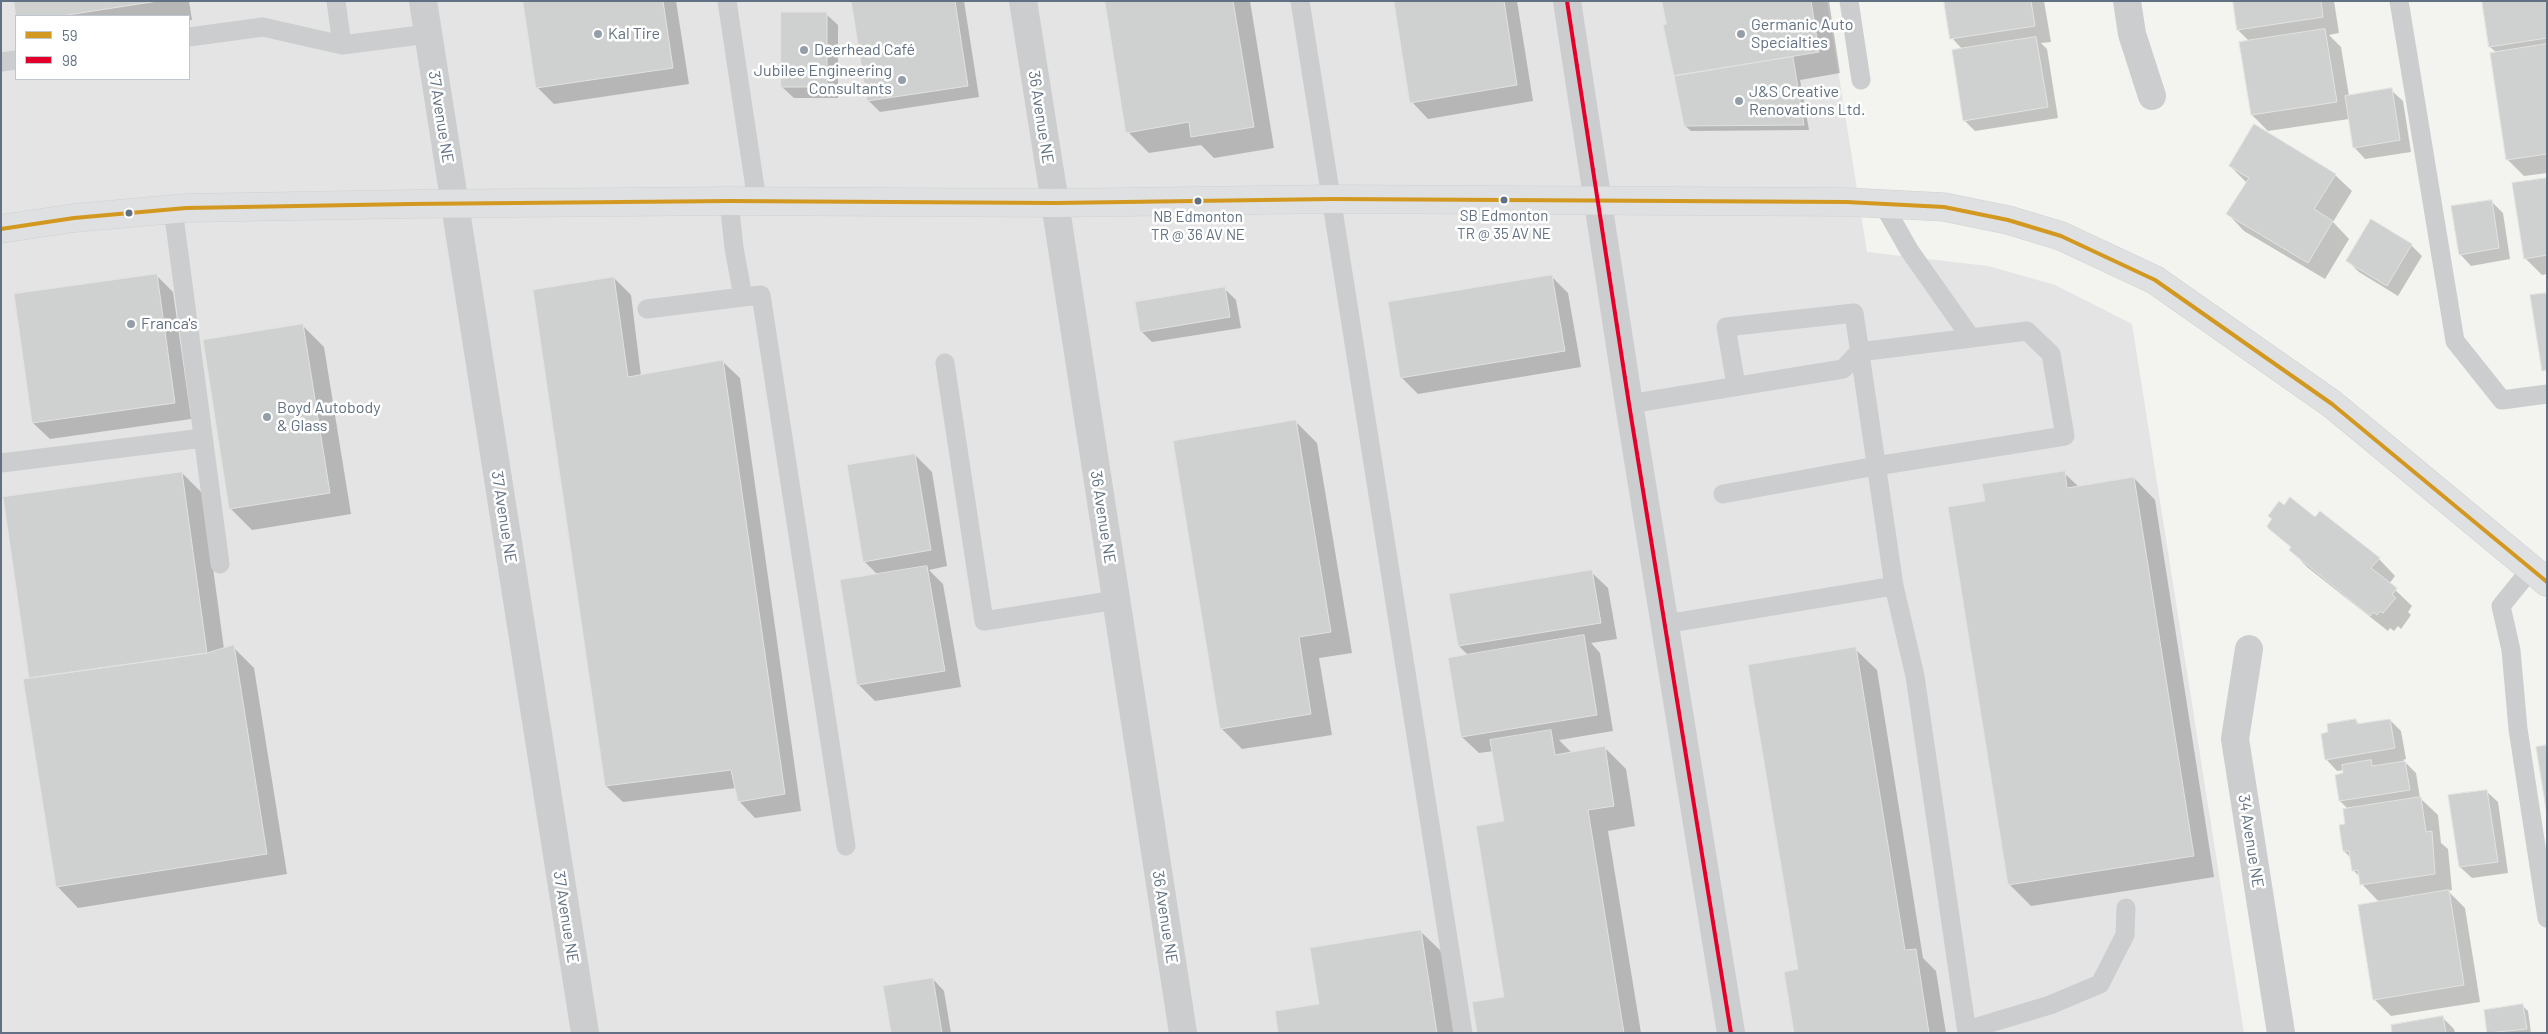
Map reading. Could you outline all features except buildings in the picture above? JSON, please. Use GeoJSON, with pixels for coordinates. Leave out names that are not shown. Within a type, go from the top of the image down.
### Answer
{"type":"FeatureCollection","features":[{"type":"Feature","properties":{"kind":"main road"},"geometry":{"type":"LineString","coordinates":[[1,229],[74,218],[173,210],[729,201],[1054,203],[1332,199],[1883,204],[1944,208],[2008,220],[2061,236],[2155,280],[2332,404],[2539,575]]}},
{"type":"Feature","properties":{"kind":"street","name":"37 Avenue NE"},"geometry":{"type":"LineString","coordinates":[[423,1],[585,1033]]}},
{"type":"Feature","properties":{"kind":"street","name":"36 Avenue NE"},"geometry":{"type":"LineString","coordinates":[[1022,1],[1183,1033]]}},
{"type":"Feature","properties":{"kind":"street"},"geometry":{"type":"LineString","coordinates":[[1567,1],[1629,404],[1731,1033]]}},
{"type":"Feature","properties":{"kind":"street"},"geometry":{"type":"LineString","coordinates":[[2127,1],[2132,34],[2152,96]]}},
{"type":"Feature","properties":{"kind":"street","name":"34 Avenue NE"},"geometry":{"type":"LineString","coordinates":[[2250,649],[2235,739],[2281,1033]]}},
{"type":"Feature","properties":{"kind":"lane"},"geometry":{"type":"LineString","coordinates":[[336,1],[342,45]]}},
{"type":"Feature","properties":{"kind":"lane"},"geometry":{"type":"LineString","coordinates":[[727,1],[757,201]]}},
{"type":"Feature","properties":{"kind":"lane"},"geometry":{"type":"LineString","coordinates":[[1300,1],[1463,1033]]}},
{"type":"Feature","properties":{"kind":"lane"},"geometry":{"type":"LineString","coordinates":[[1849,1],[1861,80]]}},
{"type":"Feature","properties":{"kind":"lane"},"geometry":{"type":"LineString","coordinates":[[2399,1],[2454,341],[2502,400],[2547,394]]}},
{"type":"Feature","properties":{"kind":"lane"},"geometry":{"type":"LineString","coordinates":[[190,37],[263,27],[342,45],[428,34]]}},
{"type":"Feature","properties":{"kind":"lane"},"geometry":{"type":"LineString","coordinates":[[1,62],[15,60]]}},
{"type":"Feature","properties":{"kind":"lane"},"geometry":{"type":"LineString","coordinates":[[729,201],[734,248],[743,297]]}},
{"type":"Feature","properties":{"kind":"lane"},"geometry":{"type":"LineString","coordinates":[[1883,204],[1909,250],[1971,338]]}},
{"type":"Feature","properties":{"kind":"lane"},"geometry":{"type":"LineString","coordinates":[[173,210],[220,564]]}},
{"type":"Feature","properties":{"kind":"lane"},"geometry":{"type":"LineString","coordinates":[[648,309],[761,295],[846,846]]}},
{"type":"Feature","properties":{"kind":"lane"},"geometry":{"type":"LineString","coordinates":[[1736,385],[1726,328],[1854,313],[1858,352],[1894,586],[1916,676],[1967,1032],[2050,1005],[2100,984],[2125,935],[2126,908]]}},
{"type":"Feature","properties":{"kind":"lane"},"geometry":{"type":"LineString","coordinates":[[1629,404],[1843,369],[1858,352],[2027,331],[2051,354],[2065,436],[1876,466],[1723,494]]}},
{"type":"Feature","properties":{"kind":"lane"},"geometry":{"type":"LineString","coordinates":[[945,363],[984,620],[1116,600]]}},
{"type":"Feature","properties":{"kind":"lane"},"geometry":{"type":"LineString","coordinates":[[1,463],[203,438]]}},
{"type":"Feature","properties":{"kind":"lane"},"geometry":{"type":"LineString","coordinates":[[2539,575],[2501,606],[2511,650],[2518,729],[2547,918]]}},
{"type":"Feature","properties":{"kind":"lane"},"geometry":{"type":"LineString","coordinates":[[1665,624],[1894,586]]}},
{"type":"Feature","properties":{"kind":"shaded area"},"geometry":{"type":"Polygon","coordinates":[[[1,1],[1827,1],[1867,252],[1988,266],[2055,285],[2132,324],[2244,1033],[1,1033],[1,1]]]}},
{"type":"Feature","properties":{"kind":"transit line","name":"98"},"geometry":{"type":"LineString","coordinates":[[1567,1],[1629,404],[1731,1033]]}},
{"type":"Feature","properties":{"kind":"transit line","name":"59"},"geometry":{"type":"LineString","coordinates":[[1,229],[74,218],[186,208],[410,204],[729,201],[1055,203],[1332,199],[1846,202],[1944,207],[2008,220],[2061,236],[2155,280],[2332,404],[2547,582]]}},
{"type":"Feature","properties":{"kind":"place","name":"Kal Tire"},"geometry":{"type":"Point","coordinates":[598,34]}},
{"type":"Feature","properties":{"kind":"place","name":"Germanic Auto Specialties"},"geometry":{"type":"Point","coordinates":[1741,34]}},
{"type":"Feature","properties":{"kind":"place","name":"Deerhead Café"},"geometry":{"type":"Point","coordinates":[804,50]}},
{"type":"Feature","properties":{"kind":"place","name":"Jubilee Engineering Consultants"},"geometry":{"type":"Point","coordinates":[902,80]}},
{"type":"Feature","properties":{"kind":"place","name":"J&S Creative Renovations Ltd."},"geometry":{"type":"Point","coordinates":[1739,101]}},
{"type":"Feature","properties":{"kind":"place","name":"SB Edmonton TR @ 35 AV NE"},"geometry":{"type":"Point","coordinates":[1504,200]}},
{"type":"Feature","properties":{"kind":"place","name":"NB Edmonton TR @ 36 AV NE"},"geometry":{"type":"Point","coordinates":[1198,201]}},
{"type":"Feature","properties":{"kind":"place","name":"Franca's"},"geometry":{"type":"Point","coordinates":[131,324]}},
{"type":"Feature","properties":{"kind":"place","name":"Boyd Autobody & Glass"},"geometry":{"type":"Point","coordinates":[267,417]}}]}
